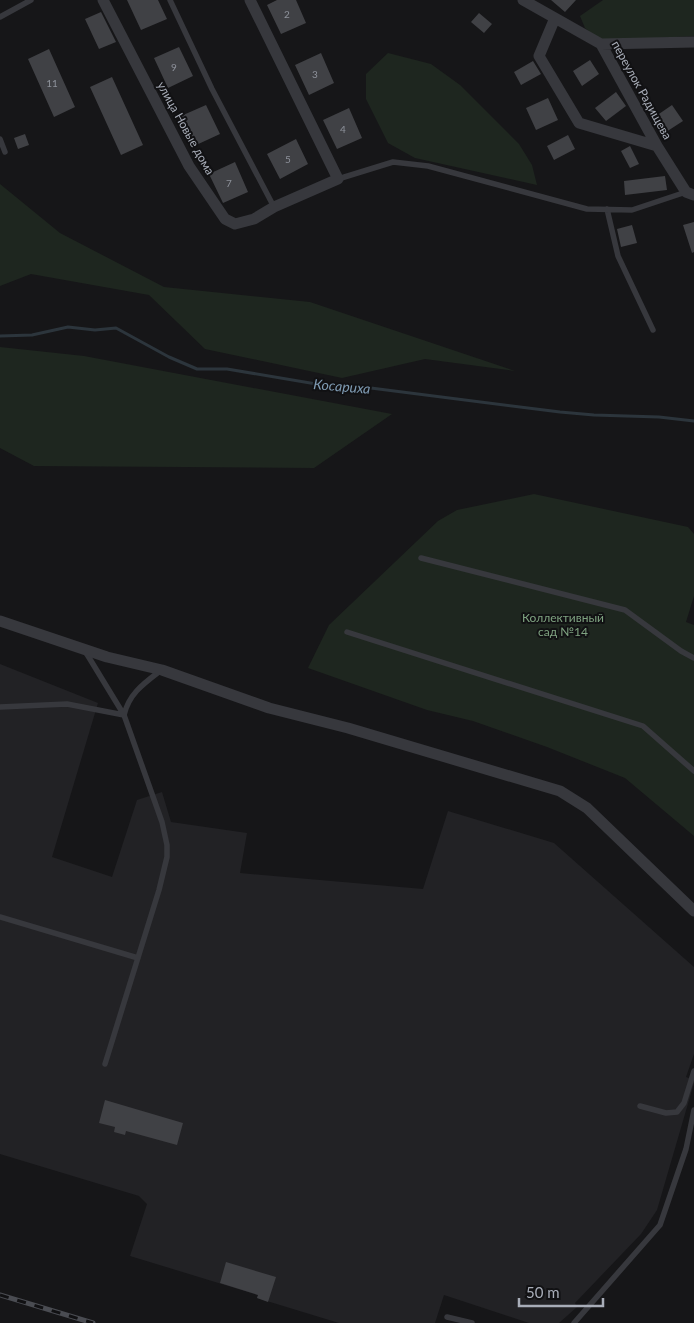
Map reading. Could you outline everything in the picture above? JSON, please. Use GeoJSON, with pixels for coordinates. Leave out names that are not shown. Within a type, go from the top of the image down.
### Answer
{"type":"FeatureCollection","features":[{"type":"Feature","properties":{"kind":"street","name":"улица Новые дома"},"geometry":{"type":"LineString","coordinates":[[102,0],[189,166],[225,219],[235,224],[254,219],[274,207],[338,179]]}},
{"type":"Feature","properties":{"kind":"street"},"geometry":{"type":"LineString","coordinates":[[250,0],[338,179]]}},
{"type":"Feature","properties":{"kind":"street","name":"переулок Радищева"},"geometry":{"type":"LineString","coordinates":[[523,0],[601,44],[657,146],[690,194]]}},
{"type":"Feature","properties":{"kind":"street"},"geometry":{"type":"LineString","coordinates":[[554,18],[539,56],[579,123],[657,146]]}},
{"type":"Feature","properties":{"kind":"street"},"geometry":{"type":"LineString","coordinates":[[601,44],[694,42]]}},
{"type":"Feature","properties":{"kind":"street"},"geometry":{"type":"LineString","coordinates":[[0,621],[84,650],[162,670],[269,708],[348,728],[560,791],[587,808],[694,912]]}},
{"type":"Feature","properties":{"kind":"lane"},"geometry":{"type":"LineString","coordinates":[[0,17],[31,0]]}},
{"type":"Feature","properties":{"kind":"lane"},"geometry":{"type":"LineString","coordinates":[[170,0],[212,89],[274,207]]}},
{"type":"Feature","properties":{"kind":"lane"},"geometry":{"type":"LineString","coordinates":[[0,139],[6,152]]}},
{"type":"Feature","properties":{"kind":"lane"},"geometry":{"type":"LineString","coordinates":[[338,179],[393,162],[428,166],[587,209],[632,210],[690,194]]}},
{"type":"Feature","properties":{"kind":"lane"},"geometry":{"type":"LineString","coordinates":[[607,209],[618,256],[653,330]]}},
{"type":"Feature","properties":{"kind":"lane"},"geometry":{"type":"LineString","coordinates":[[421,558],[625,610],[681,652],[694,658]]}},
{"type":"Feature","properties":{"kind":"lane"},"geometry":{"type":"LineString","coordinates":[[347,632],[642,726],[694,771]]}},
{"type":"Feature","properties":{"kind":"lane"},"geometry":{"type":"LineString","coordinates":[[84,650],[124,715],[159,813],[167,845],[167,857],[159,890],[105,1064]]}},
{"type":"Feature","properties":{"kind":"lane"},"geometry":{"type":"LineString","coordinates":[[124,715],[126,703],[132,694],[162,670]]}},
{"type":"Feature","properties":{"kind":"lane"},"geometry":{"type":"LineString","coordinates":[[0,706],[67,704],[124,715]]}},
{"type":"Feature","properties":{"kind":"lane"},"geometry":{"type":"LineString","coordinates":[[0,917],[138,958]]}},
{"type":"Feature","properties":{"kind":"lane"},"geometry":{"type":"LineString","coordinates":[[640,1106],[666,1113],[677,1112],[684,1103],[694,1071]]}},
{"type":"Feature","properties":{"kind":"lane"},"geometry":{"type":"LineString","coordinates":[[574,1323],[660,1225],[686,1149],[694,1110]]}},
{"type":"Feature","properties":{"kind":"lane"},"geometry":{"type":"LineString","coordinates":[[446,1317],[472,1323]]}},
{"type":"Feature","properties":{"kind":"shaded area"},"geometry":{"type":"Polygon","coordinates":[[[0,664],[98,703],[52,857],[112,877],[137,800],[162,792],[171,822],[247,833],[240,873],[423,889],[448,811],[554,843],[694,967],[694,1054],[686,1077],[694,1080],[694,1083],[657,1210],[641,1234],[575,1303],[577,1307],[559,1323],[529,1323],[444,1295],[435,1323],[339,1323],[257,1298],[258,1295],[130,1256],[147,1204],[139,1196],[0,1154],[0,664]]]}},
{"type":"Feature","properties":{"kind":"green space"},"geometry":{"type":"Polygon","coordinates":[[[603,0],[694,0],[694,36],[601,41],[585,28],[580,16],[603,0]]]}},
{"type":"Feature","properties":{"kind":"green space"},"geometry":{"type":"Polygon","coordinates":[[[388,53],[431,64],[460,85],[519,144],[532,165],[537,185],[415,158],[388,143],[366,99],[366,74],[388,53]]]}},
{"type":"Feature","properties":{"kind":"green space"},"geometry":{"type":"Polygon","coordinates":[[[0,184],[60,233],[164,287],[310,302],[515,371],[425,359],[342,378],[205,349],[149,295],[31,274],[0,286],[0,184]]]}},
{"type":"Feature","properties":{"kind":"green space"},"geometry":{"type":"Polygon","coordinates":[[[0,347],[84,356],[392,414],[314,468],[34,466],[0,448],[0,347]]]}},
{"type":"Feature","properties":{"kind":"green space","name":"Коллективный сад №14"},"geometry":{"type":"Polygon","coordinates":[[[534,494],[688,527],[694,534],[694,596],[686,622],[694,625],[694,836],[625,778],[547,747],[473,721],[427,710],[308,668],[329,625],[438,521],[457,510],[534,494]]]}},
{"type":"Feature","properties":{"kind":"building"},"geometry":{"type":"Polygon","coordinates":[[[127,0],[158,0],[167,19],[141,30],[127,0]]]}},
{"type":"Feature","properties":{"kind":"building"},"geometry":{"type":"Polygon","coordinates":[[[277,0],[296,0],[306,23],[281,34],[267,5],[277,0]]]}},
{"type":"Feature","properties":{"kind":"building"},"geometry":{"type":"Polygon","coordinates":[[[551,0],[576,0],[565,12],[551,0]]]}},
{"type":"Feature","properties":{"kind":"building"},"geometry":{"type":"Polygon","coordinates":[[[101,12],[116,42],[99,49],[85,19],[101,12]]]}},
{"type":"Feature","properties":{"kind":"building"},"geometry":{"type":"Polygon","coordinates":[[[479,13],[492,24],[484,33],[471,22],[479,13]]]}},
{"type":"Feature","properties":{"kind":"building"},"geometry":{"type":"Polygon","coordinates":[[[179,47],[193,76],[168,88],[154,58],[179,47]]]}},
{"type":"Feature","properties":{"kind":"building"},"geometry":{"type":"Polygon","coordinates":[[[49,49],[75,107],[54,117],[28,59],[49,49]]]}},
{"type":"Feature","properties":{"kind":"building"},"geometry":{"type":"Polygon","coordinates":[[[321,53],[334,83],[309,95],[295,65],[321,53]]]}},
{"type":"Feature","properties":{"kind":"building"},"geometry":{"type":"Polygon","coordinates":[[[590,60],[599,74],[582,86],[573,71],[590,60]]]}},
{"type":"Feature","properties":{"kind":"building"},"geometry":{"type":"Polygon","coordinates":[[[533,61],[541,74],[521,85],[514,72],[533,61]]]}},
{"type":"Feature","properties":{"kind":"building"},"geometry":{"type":"Polygon","coordinates":[[[112,77],[143,145],[121,155],[90,87],[112,77]]]}},
{"type":"Feature","properties":{"kind":"building"},"geometry":{"type":"Polygon","coordinates":[[[616,92],[626,106],[606,121],[595,108],[616,92]]]}},
{"type":"Feature","properties":{"kind":"building"},"geometry":{"type":"Polygon","coordinates":[[[548,98],[558,120],[536,130],[526,108],[548,98]]]}},
{"type":"Feature","properties":{"kind":"building"},"geometry":{"type":"Polygon","coordinates":[[[206,105],[220,134],[194,146],[181,116],[206,105]]]}},
{"type":"Feature","properties":{"kind":"building"},"geometry":{"type":"Polygon","coordinates":[[[672,105],[683,121],[666,132],[656,116],[672,105]]]}},
{"type":"Feature","properties":{"kind":"building"},"geometry":{"type":"Polygon","coordinates":[[[349,108],[362,138],[337,149],[323,120],[349,108]]]}},
{"type":"Feature","properties":{"kind":"building"},"geometry":{"type":"Polygon","coordinates":[[[25,134],[29,145],[18,149],[14,138],[25,134]]]}},
{"type":"Feature","properties":{"kind":"building"},"geometry":{"type":"Polygon","coordinates":[[[568,135],[575,149],[554,160],[547,146],[568,135]]]}},
{"type":"Feature","properties":{"kind":"building"},"geometry":{"type":"Polygon","coordinates":[[[296,139],[308,164],[280,179],[267,154],[296,139]]]}},
{"type":"Feature","properties":{"kind":"building"},"geometry":{"type":"Polygon","coordinates":[[[630,146],[639,164],[630,168],[621,151],[630,146]]]}},
{"type":"Feature","properties":{"kind":"building"},"geometry":{"type":"Polygon","coordinates":[[[235,162],[248,192],[223,203],[209,174],[235,162]]]}},
{"type":"Feature","properties":{"kind":"building"},"geometry":{"type":"Polygon","coordinates":[[[665,176],[667,190],[625,195],[624,181],[665,176]]]}},
{"type":"Feature","properties":{"kind":"building"},"geometry":{"type":"Polygon","coordinates":[[[694,222],[694,252],[692,253],[683,225],[694,222]]]}},
{"type":"Feature","properties":{"kind":"building"},"geometry":{"type":"Polygon","coordinates":[[[632,225],[637,243],[621,247],[617,229],[632,225]]]}},
{"type":"Feature","properties":{"kind":"building"},"geometry":{"type":"Polygon","coordinates":[[[105,1100],[183,1123],[177,1145],[126,1131],[125,1135],[114,1132],[115,1127],[99,1123],[105,1100]]]}},
{"type":"Feature","properties":{"kind":"building"},"geometry":{"type":"Polygon","coordinates":[[[226,1262],[276,1277],[268,1302],[257,1298],[258,1295],[220,1283],[226,1262]]]}},
{"type":"Feature","properties":{"kind":"waterway","name":"Косариха"},"geometry":{"type":"LineString","coordinates":[[0,336],[32,335],[68,327],[95,330],[116,328],[169,357],[197,369],[227,369],[328,386],[363,387],[560,412],[659,417],[694,421]]}},
{"type":"Feature","properties":{"kind":"railway"},"geometry":{"type":"LineString","coordinates":[[0,1295],[93,1323]]}}]}
